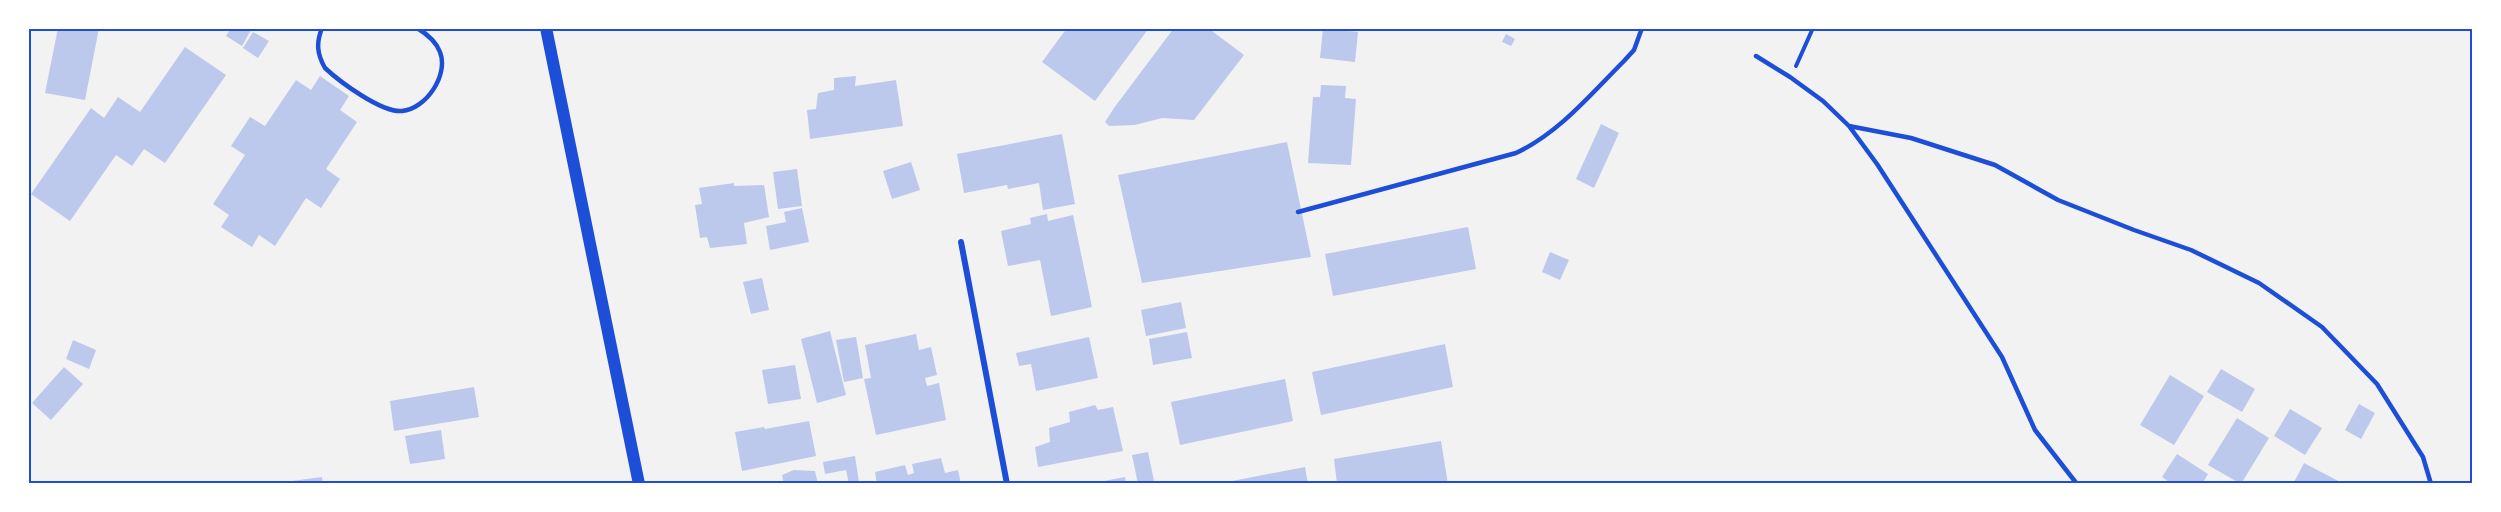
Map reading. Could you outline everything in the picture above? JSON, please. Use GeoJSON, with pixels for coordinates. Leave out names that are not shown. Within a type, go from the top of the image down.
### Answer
{"type":"FeatureCollection","features":[{"type":"Feature","properties":{"kind":"main road"},"geometry":{"type":"LineString","coordinates":[[546,28],[639,483]]}},
{"type":"Feature","properties":{"kind":"street"},"geometry":{"type":"LineString","coordinates":[[961,242],[1007,483]]}},
{"type":"Feature","properties":{"kind":"lane"},"geometry":{"type":"LineString","coordinates":[[322,28],[317,48],[325,68],[380,106],[401,111],[421,104],[429,95],[441,73],[440,51],[435,42],[417,28]]}},
{"type":"Feature","properties":{"kind":"lane"},"geometry":{"type":"LineString","coordinates":[[1298,212],[1516,153],[1536,144],[1624,61],[1634,50],[1642,28]]}},
{"type":"Feature","properties":{"kind":"lane"},"geometry":{"type":"LineString","coordinates":[[1756,56],[1823,101],[1849,126],[1877,164],[2002,357],[2035,430],[2077,483]]}},
{"type":"Feature","properties":{"kind":"lane"},"geometry":{"type":"LineString","coordinates":[[1849,126],[1911,138],[1995,165],[2058,200],[2191,250],[2259,283],[2322,327],[2377,384],[2423,457],[2431,483]]}},
{"type":"Feature","properties":{"kind":"path"},"geometry":{"type":"LineString","coordinates":[[1790,77],[1814,28]]}},
{"type":"Feature","properties":{"kind":"building"},"geometry":{"type":"Polygon","coordinates":[[[58,28],[99,28],[85,100],[45,93],[58,28]]]}},
{"type":"Feature","properties":{"kind":"building"},"geometry":{"type":"Polygon","coordinates":[[[231,28],[251,30],[242,46],[226,36],[231,28]]]}},
{"type":"Feature","properties":{"kind":"building"},"geometry":{"type":"Polygon","coordinates":[[[1067,28],[1149,28],[1095,101],[1042,62],[1067,28]]]}},
{"type":"Feature","properties":{"kind":"building"},"geometry":{"type":"Polygon","coordinates":[[[1174,28],[1208,28],[1244,55],[1194,120],[1162,118],[1135,125],[1109,126],[1105,122],[1114,108],[1174,28]]]}},
{"type":"Feature","properties":{"kind":"building"},"geometry":{"type":"Polygon","coordinates":[[[1323,28],[1358,32],[1355,62],[1320,58],[1323,28]]]}},
{"type":"Feature","properties":{"kind":"building"},"geometry":{"type":"Polygon","coordinates":[[[253,32],[269,41],[258,58],[243,48],[253,32]]]}},
{"type":"Feature","properties":{"kind":"building"},"geometry":{"type":"Polygon","coordinates":[[[1506,34],[1515,39],[1511,46],[1502,42],[1506,34]]]}},
{"type":"Feature","properties":{"kind":"building"},"geometry":{"type":"Polygon","coordinates":[[[185,47],[226,75],[165,163],[144,149],[132,166],[116,155],[70,221],[31,194],[91,108],[104,118],[118,97],[140,112],[185,47]]]}},
{"type":"Feature","properties":{"kind":"building"},"geometry":{"type":"Polygon","coordinates":[[[320,76],[349,96],[340,110],[357,122],[326,169],[340,179],[321,208],[306,198],[275,246],[259,235],[252,247],[221,227],[229,215],[213,204],[245,155],[231,146],[250,117],[265,126],[296,80],[311,90],[320,76]]]}},
{"type":"Feature","properties":{"kind":"building"},"geometry":{"type":"Polygon","coordinates":[[[856,76],[855,86],[896,80],[903,126],[810,139],[807,110],[816,109],[818,93],[834,90],[834,78],[856,76]]]}},
{"type":"Feature","properties":{"kind":"building"},"geometry":{"type":"Polygon","coordinates":[[[1321,85],[1346,86],[1345,98],[1356,99],[1351,165],[1308,163],[1313,97],[1320,97],[1321,85]]]}},
{"type":"Feature","properties":{"kind":"building"},"geometry":{"type":"Polygon","coordinates":[[[1601,124],[1619,133],[1594,188],[1576,179],[1601,124]]]}},
{"type":"Feature","properties":{"kind":"building"},"geometry":{"type":"Polygon","coordinates":[[[1062,134],[1075,204],[1043,210],[1039,183],[1008,189],[1007,185],[964,193],[957,154],[1062,134]]]}},
{"type":"Feature","properties":{"kind":"building"},"geometry":{"type":"Polygon","coordinates":[[[1287,142],[1311,257],[1142,283],[1118,175],[1287,142]]]}},
{"type":"Feature","properties":{"kind":"building"},"geometry":{"type":"Polygon","coordinates":[[[911,162],[920,190],[892,199],[883,171],[911,162]]]}},
{"type":"Feature","properties":{"kind":"building"},"geometry":{"type":"Polygon","coordinates":[[[797,169],[802,206],[778,209],[773,172],[797,169]]]}},
{"type":"Feature","properties":{"kind":"building"},"geometry":{"type":"Polygon","coordinates":[[[734,183],[734,186],[764,185],[769,217],[744,223],[747,244],[710,248],[707,237],[700,238],[695,205],[702,204],[699,188],[734,183]]]}},
{"type":"Feature","properties":{"kind":"building"},"geometry":{"type":"Polygon","coordinates":[[[802,208],[809,242],[770,250],[766,226],[786,222],[784,212],[802,208]]]}},
{"type":"Feature","properties":{"kind":"building"},"geometry":{"type":"Polygon","coordinates":[[[1047,214],[1048,221],[1073,215],[1092,307],[1051,316],[1040,260],[1008,266],[1001,231],[1031,224],[1030,218],[1047,214]]]}},
{"type":"Feature","properties":{"kind":"building"},"geometry":{"type":"Polygon","coordinates":[[[1468,227],[1476,269],[1333,296],[1325,254],[1468,227]]]}},
{"type":"Feature","properties":{"kind":"building"},"geometry":{"type":"Polygon","coordinates":[[[1550,252],[1569,260],[1560,280],[1542,272],[1550,252]]]}},
{"type":"Feature","properties":{"kind":"building"},"geometry":{"type":"Polygon","coordinates":[[[762,278],[769,310],[751,314],[743,282],[762,278]]]}},
{"type":"Feature","properties":{"kind":"building"},"geometry":{"type":"Polygon","coordinates":[[[1181,302],[1186,328],[1146,336],[1141,310],[1181,302]]]}},
{"type":"Feature","properties":{"kind":"building"},"geometry":{"type":"Polygon","coordinates":[[[830,331],[846,395],[817,403],[801,339],[830,331]]]}},
{"type":"Feature","properties":{"kind":"building"},"geometry":{"type":"Polygon","coordinates":[[[1187,332],[1192,358],[1153,365],[1149,339],[1187,332]]]}},
{"type":"Feature","properties":{"kind":"building"},"geometry":{"type":"Polygon","coordinates":[[[916,334],[919,350],[931,347],[937,375],[925,378],[927,386],[939,383],[946,420],[876,435],[864,379],[871,378],[865,345],[916,334]]]}},
{"type":"Feature","properties":{"kind":"building"},"geometry":{"type":"Polygon","coordinates":[[[856,337],[863,378],[844,382],[836,340],[856,337]]]}},
{"type":"Feature","properties":{"kind":"building"},"geometry":{"type":"Polygon","coordinates":[[[1089,337],[1098,378],[1036,391],[1031,364],[1019,366],[1016,353],[1089,337]]]}},
{"type":"Feature","properties":{"kind":"building"},"geometry":{"type":"Polygon","coordinates":[[[73,340],[96,350],[89,369],[66,359],[73,340]]]}},
{"type":"Feature","properties":{"kind":"building"},"geometry":{"type":"Polygon","coordinates":[[[1445,344],[1453,387],[1321,415],[1312,372],[1445,344]]]}},
{"type":"Feature","properties":{"kind":"building"},"geometry":{"type":"Polygon","coordinates":[[[795,365],[801,399],[768,404],[762,370],[795,365]]]}},
{"type":"Feature","properties":{"kind":"building"},"geometry":{"type":"Polygon","coordinates":[[[64,367],[83,384],[51,420],[32,403],[64,367]]]}},
{"type":"Feature","properties":{"kind":"building"},"geometry":{"type":"Polygon","coordinates":[[[2221,369],[2255,389],[2242,412],[2207,392],[2221,369]]]}},
{"type":"Feature","properties":{"kind":"building"},"geometry":{"type":"Polygon","coordinates":[[[2170,375],[2204,396],[2174,445],[2140,425],[2170,375]]]}},
{"type":"Feature","properties":{"kind":"building"},"geometry":{"type":"Polygon","coordinates":[[[1285,379],[1293,421],[1180,445],[1171,402],[1285,379]]]}},
{"type":"Feature","properties":{"kind":"building"},"geometry":{"type":"Polygon","coordinates":[[[474,387],[479,417],[394,431],[390,401],[474,387]]]}},
{"type":"Feature","properties":{"kind":"building"},"geometry":{"type":"Polygon","coordinates":[[[2359,404],[2375,413],[2361,439],[2345,430],[2359,404]]]}},
{"type":"Feature","properties":{"kind":"building"},"geometry":{"type":"Polygon","coordinates":[[[1095,405],[1098,410],[1113,407],[1123,451],[1038,467],[1035,447],[1050,442],[1049,428],[1070,422],[1069,412],[1095,405]]]}},
{"type":"Feature","properties":{"kind":"building"},"geometry":{"type":"Polygon","coordinates":[[[2290,409],[2322,428],[2305,455],[2274,436],[2290,409]]]}},
{"type":"Feature","properties":{"kind":"building"},"geometry":{"type":"Polygon","coordinates":[[[2237,418],[2269,438],[2241,484],[2208,465],[2237,418]]]}},
{"type":"Feature","properties":{"kind":"building"},"geometry":{"type":"Polygon","coordinates":[[[809,421],[816,456],[742,471],[735,432],[809,421]]]}},
{"type":"Feature","properties":{"kind":"building"},"geometry":{"type":"Polygon","coordinates":[[[441,430],[445,459],[410,464],[405,436],[441,430]]]}},
{"type":"Feature","properties":{"kind":"building"},"geometry":{"type":"Polygon","coordinates":[[[1441,441],[1448,484],[1337,484],[1334,459],[1441,441]]]}},
{"type":"Feature","properties":{"kind":"building"},"geometry":{"type":"Polygon","coordinates":[[[1148,452],[1154,481],[1138,484],[1132,455],[1148,452]]]}},
{"type":"Feature","properties":{"kind":"building"},"geometry":{"type":"Polygon","coordinates":[[[2177,454],[2208,474],[2202,484],[2172,484],[2162,477],[2177,454]]]}},
{"type":"Feature","properties":{"kind":"building"},"geometry":{"type":"Polygon","coordinates":[[[855,456],[859,482],[849,484],[846,470],[825,474],[823,462],[855,456]]]}},
{"type":"Feature","properties":{"kind":"building"},"geometry":{"type":"Polygon","coordinates":[[[941,458],[945,473],[958,470],[961,484],[877,484],[875,472],[905,465],[908,475],[914,473],[912,464],[941,458]]]}},
{"type":"Feature","properties":{"kind":"building"},"geometry":{"type":"Polygon","coordinates":[[[2304,463],[2344,484],[2293,484],[2304,463]]]}},
{"type":"Feature","properties":{"kind":"building"},"geometry":{"type":"Polygon","coordinates":[[[1305,467],[1308,484],[1227,484],[1227,482],[1305,467]]]}},
{"type":"Feature","properties":{"kind":"building"},"geometry":{"type":"Polygon","coordinates":[[[794,470],[815,471],[818,484],[784,484],[782,475],[794,470]]]}},
{"type":"Feature","properties":{"kind":"building"},"geometry":{"type":"Polygon","coordinates":[[[322,477],[323,484],[284,484],[284,482],[322,477]]]}},
{"type":"Feature","properties":{"kind":"building"},"geometry":{"type":"Polygon","coordinates":[[[1125,477],[1126,484],[1104,484],[1104,481],[1125,477]]]}}]}
